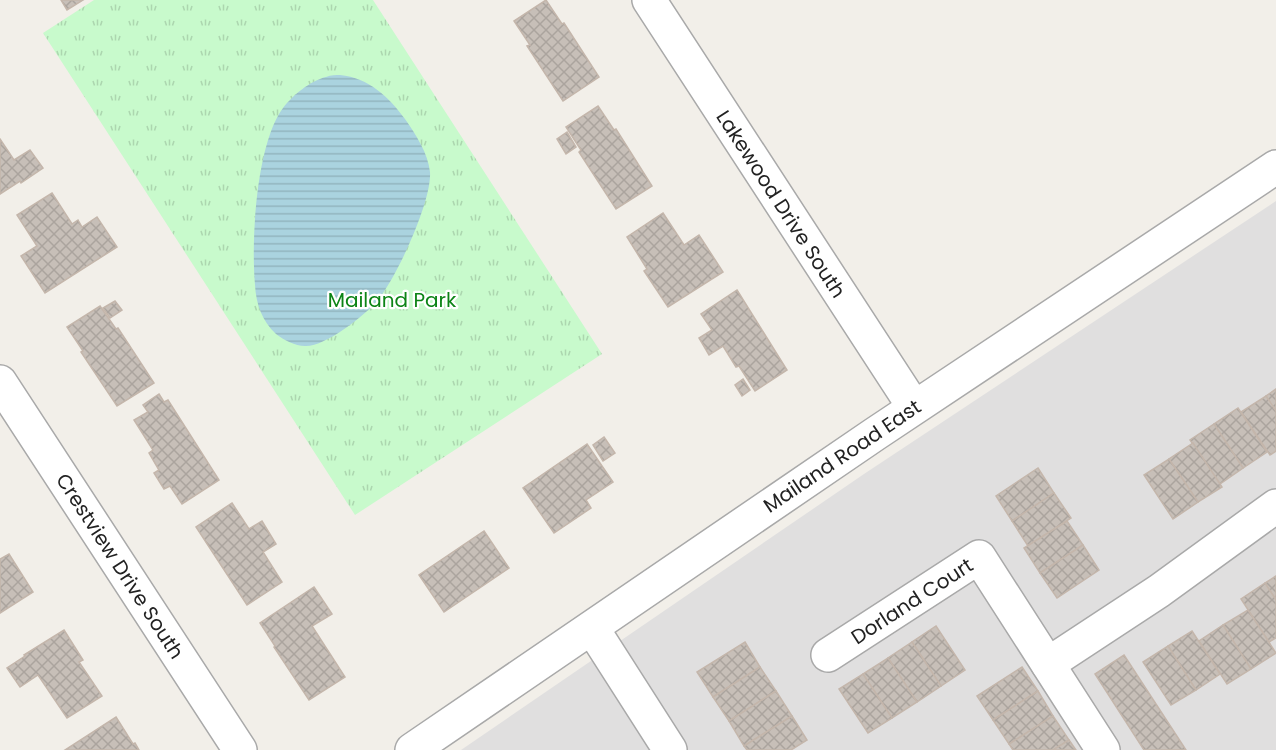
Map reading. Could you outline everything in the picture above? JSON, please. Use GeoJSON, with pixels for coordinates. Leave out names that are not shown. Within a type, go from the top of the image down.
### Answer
{"type":"FeatureCollection","features":[{"type":"Feature","properties":{"kind":"street","name":"Lakewood Drive South"},"geometry":{"type":"LineString","coordinates":[[649,0],[914,407]]}},
{"type":"Feature","properties":{"kind":"street","name":"Mailand Road East"},"geometry":{"type":"LineString","coordinates":[[412,750],[914,407],[1275,172]]}},
{"type":"Feature","properties":{"kind":"street","name":"Crestview Drive South"},"geometry":{"type":"LineString","coordinates":[[0,381],[240,750]]}},
{"type":"Feature","properties":{"kind":"street"},"geometry":{"type":"LineString","coordinates":[[1048,664],[1165,587],[1276,506]]}},
{"type":"Feature","properties":{"kind":"street","name":"Dorland Court"},"geometry":{"type":"LineString","coordinates":[[828,655],[979,557],[1103,750]]}},
{"type":"Feature","properties":{"kind":"street"},"geometry":{"type":"LineString","coordinates":[[592,627],[670,750]]}},
{"type":"Feature","properties":{"kind":"shaded area"},"geometry":{"type":"Polygon","coordinates":[[[1276,201],[1276,750],[461,750],[864,474],[1276,201]]]}},
{"type":"Feature","properties":{"kind":"green space","name":"Mailand Park"},"geometry":{"type":"Polygon","coordinates":[[[94,0],[373,0],[602,354],[355,515],[43,33],[94,0]]]}},
{"type":"Feature","properties":{"kind":"water"},"geometry":{"type":"Polygon","coordinates":[[[340,75],[369,84],[399,111],[424,151],[429,165],[429,185],[419,220],[403,258],[377,301],[354,322],[323,342],[301,346],[276,334],[263,318],[258,305],[254,266],[257,194],[267,145],[274,124],[283,108],[308,85],[328,76],[340,75]]]}},
{"type":"Feature","properties":{"kind":"building"},"geometry":{"type":"Polygon","coordinates":[[[61,0],[83,0],[67,10],[61,0]]]}},
{"type":"Feature","properties":{"kind":"building"},"geometry":{"type":"Polygon","coordinates":[[[546,0],[599,77],[563,101],[527,46],[530,45],[514,21],[546,0]]]}},
{"type":"Feature","properties":{"kind":"building"},"geometry":{"type":"Polygon","coordinates":[[[598,106],[614,130],[616,129],[652,186],[616,209],[579,152],[581,150],[566,127],[598,106]]]}},
{"type":"Feature","properties":{"kind":"building"},"geometry":{"type":"Polygon","coordinates":[[[567,132],[576,147],[566,154],[557,139],[567,132]]]}},
{"type":"Feature","properties":{"kind":"building"},"geometry":{"type":"Polygon","coordinates":[[[0,139],[14,160],[30,150],[43,168],[0,194],[0,139]]]}},
{"type":"Feature","properties":{"kind":"building"},"geometry":{"type":"Polygon","coordinates":[[[52,193],[72,224],[78,220],[82,227],[97,217],[117,247],[45,293],[21,256],[37,246],[17,215],[52,193]]]}},
{"type":"Feature","properties":{"kind":"building"},"geometry":{"type":"Polygon","coordinates":[[[663,213],[684,245],[699,235],[723,272],[668,307],[644,271],[647,269],[627,237],[663,213]]]}},
{"type":"Feature","properties":{"kind":"building"},"geometry":{"type":"Polygon","coordinates":[[[737,290],[787,370],[755,391],[723,346],[709,355],[699,338],[712,330],[701,314],[737,290]]]}},
{"type":"Feature","properties":{"kind":"building"},"geometry":{"type":"Polygon","coordinates":[[[115,301],[122,310],[110,318],[103,308],[115,301]]]}},
{"type":"Feature","properties":{"kind":"building"},"geometry":{"type":"Polygon","coordinates":[[[100,306],[116,329],[118,328],[154,383],[117,406],[67,327],[100,306]]]}},
{"type":"Feature","properties":{"kind":"building"},"geometry":{"type":"Polygon","coordinates":[[[743,379],[750,390],[742,396],[735,385],[743,379]]]}},
{"type":"Feature","properties":{"kind":"building"},"geometry":{"type":"Polygon","coordinates":[[[1276,389],[1276,411],[1266,396],[1276,389]]]}},
{"type":"Feature","properties":{"kind":"building"},"geometry":{"type":"Polygon","coordinates":[[[159,394],[164,402],[168,400],[219,480],[182,504],[170,486],[164,489],[154,473],[159,470],[149,453],[153,450],[134,420],[148,412],[143,405],[159,394]]]}},
{"type":"Feature","properties":{"kind":"building"},"geometry":{"type":"Polygon","coordinates":[[[1266,396],[1276,411],[1276,451],[1270,455],[1241,412],[1266,396]]]}},
{"type":"Feature","properties":{"kind":"building"},"geometry":{"type":"Polygon","coordinates":[[[1238,408],[1267,452],[1243,468],[1214,424],[1238,408]]]}},
{"type":"Feature","properties":{"kind":"building"},"geometry":{"type":"Polygon","coordinates":[[[1214,424],[1243,468],[1220,484],[1190,440],[1214,424]]]}},
{"type":"Feature","properties":{"kind":"building"},"geometry":{"type":"Polygon","coordinates":[[[604,437],[615,453],[603,461],[593,445],[604,437]]]}},
{"type":"Feature","properties":{"kind":"building"},"geometry":{"type":"Polygon","coordinates":[[[1193,443],[1222,487],[1198,502],[1169,459],[1193,443]]]}},
{"type":"Feature","properties":{"kind":"building"},"geometry":{"type":"Polygon","coordinates":[[[587,444],[613,482],[586,500],[591,508],[554,533],[523,488],[587,444]]]}},
{"type":"Feature","properties":{"kind":"building"},"geometry":{"type":"Polygon","coordinates":[[[1169,459],[1198,502],[1173,519],[1144,475],[1169,459]]]}},
{"type":"Feature","properties":{"kind":"building"},"geometry":{"type":"Polygon","coordinates":[[[1038,468],[1054,493],[1012,521],[996,496],[1038,468]]]}},
{"type":"Feature","properties":{"kind":"building"},"geometry":{"type":"Polygon","coordinates":[[[1054,493],[1071,518],[1028,546],[1012,521],[1054,493]]]}},
{"type":"Feature","properties":{"kind":"building"},"geometry":{"type":"Polygon","coordinates":[[[232,503],[249,529],[262,521],[276,544],[263,552],[282,582],[247,605],[196,527],[232,503]]]}},
{"type":"Feature","properties":{"kind":"building"},"geometry":{"type":"Polygon","coordinates":[[[1067,521],[1083,545],[1040,573],[1024,548],[1067,521]]]}},
{"type":"Feature","properties":{"kind":"building"},"geometry":{"type":"Polygon","coordinates":[[[484,531],[509,568],[444,612],[419,575],[484,531]]]}},
{"type":"Feature","properties":{"kind":"building"},"geometry":{"type":"Polygon","coordinates":[[[1083,545],[1099,570],[1057,598],[1040,573],[1083,545]]]}},
{"type":"Feature","properties":{"kind":"building"},"geometry":{"type":"Polygon","coordinates":[[[9,554],[33,592],[0,613],[0,559],[9,554]]]}},
{"type":"Feature","properties":{"kind":"building"},"geometry":{"type":"Polygon","coordinates":[[[1276,576],[1276,600],[1265,583],[1276,576]]]}},
{"type":"Feature","properties":{"kind":"building"},"geometry":{"type":"Polygon","coordinates":[[[1265,583],[1276,600],[1276,638],[1269,642],[1241,599],[1265,583]]]}},
{"type":"Feature","properties":{"kind":"building"},"geometry":{"type":"Polygon","coordinates":[[[314,587],[332,614],[312,626],[345,677],[309,700],[260,623],[314,587]]]}},
{"type":"Feature","properties":{"kind":"building"},"geometry":{"type":"Polygon","coordinates":[[[1248,610],[1276,653],[1251,669],[1223,625],[1248,610]]]}},
{"type":"Feature","properties":{"kind":"building"},"geometry":{"type":"Polygon","coordinates":[[[1223,625],[1251,669],[1227,684],[1199,641],[1223,625]]]}},
{"type":"Feature","properties":{"kind":"building"},"geometry":{"type":"Polygon","coordinates":[[[936,626],[965,670],[941,686],[912,642],[936,626]]]}},
{"type":"Feature","properties":{"kind":"building"},"geometry":{"type":"Polygon","coordinates":[[[64,630],[83,660],[79,662],[102,696],[67,718],[38,675],[20,687],[7,668],[64,630]]]}},
{"type":"Feature","properties":{"kind":"building"},"geometry":{"type":"Polygon","coordinates":[[[1192,631],[1220,674],[1196,690],[1168,646],[1192,631]]]}},
{"type":"Feature","properties":{"kind":"building"},"geometry":{"type":"Polygon","coordinates":[[[745,642],[760,667],[713,697],[697,672],[745,642]]]}},
{"type":"Feature","properties":{"kind":"building"},"geometry":{"type":"Polygon","coordinates":[[[912,642],[941,686],[917,702],[888,658],[912,642]]]}},
{"type":"Feature","properties":{"kind":"building"},"geometry":{"type":"Polygon","coordinates":[[[1168,646],[1196,690],[1171,705],[1143,662],[1168,646]]]}},
{"type":"Feature","properties":{"kind":"building"},"geometry":{"type":"Polygon","coordinates":[[[1124,655],[1186,750],[1144,750],[1095,674],[1124,655]]]}},
{"type":"Feature","properties":{"kind":"building"},"geometry":{"type":"Polygon","coordinates":[[[888,658],[917,702],[892,718],[863,674],[888,658]]]}},
{"type":"Feature","properties":{"kind":"building"},"geometry":{"type":"Polygon","coordinates":[[[760,667],[776,691],[729,721],[713,697],[760,667]]]}},
{"type":"Feature","properties":{"kind":"building"},"geometry":{"type":"Polygon","coordinates":[[[1022,667],[1038,691],[993,720],[977,696],[1022,667]]]}},
{"type":"Feature","properties":{"kind":"building"},"geometry":{"type":"Polygon","coordinates":[[[863,674],[892,718],[868,733],[839,689],[863,674]]]}},
{"type":"Feature","properties":{"kind":"building"},"geometry":{"type":"Polygon","coordinates":[[[776,691],[792,716],[744,746],[729,721],[776,691]]]}},
{"type":"Feature","properties":{"kind":"building"},"geometry":{"type":"Polygon","coordinates":[[[1038,691],[1053,716],[1009,744],[993,720],[1038,691]]]}},
{"type":"Feature","properties":{"kind":"building"},"geometry":{"type":"Polygon","coordinates":[[[792,716],[807,740],[791,750],[747,750],[744,746],[792,716]]]}},
{"type":"Feature","properties":{"kind":"building"},"geometry":{"type":"Polygon","coordinates":[[[1053,716],[1069,740],[1053,750],[1013,750],[1009,744],[1053,716]]]}},
{"type":"Feature","properties":{"kind":"building"},"geometry":{"type":"Polygon","coordinates":[[[116,717],[139,750],[65,750],[116,717]]]}},
{"type":"Feature","properties":{"kind":"building"},"geometry":{"type":"Polygon","coordinates":[[[1069,740],[1076,750],[1053,750],[1069,740]]]}}]}
